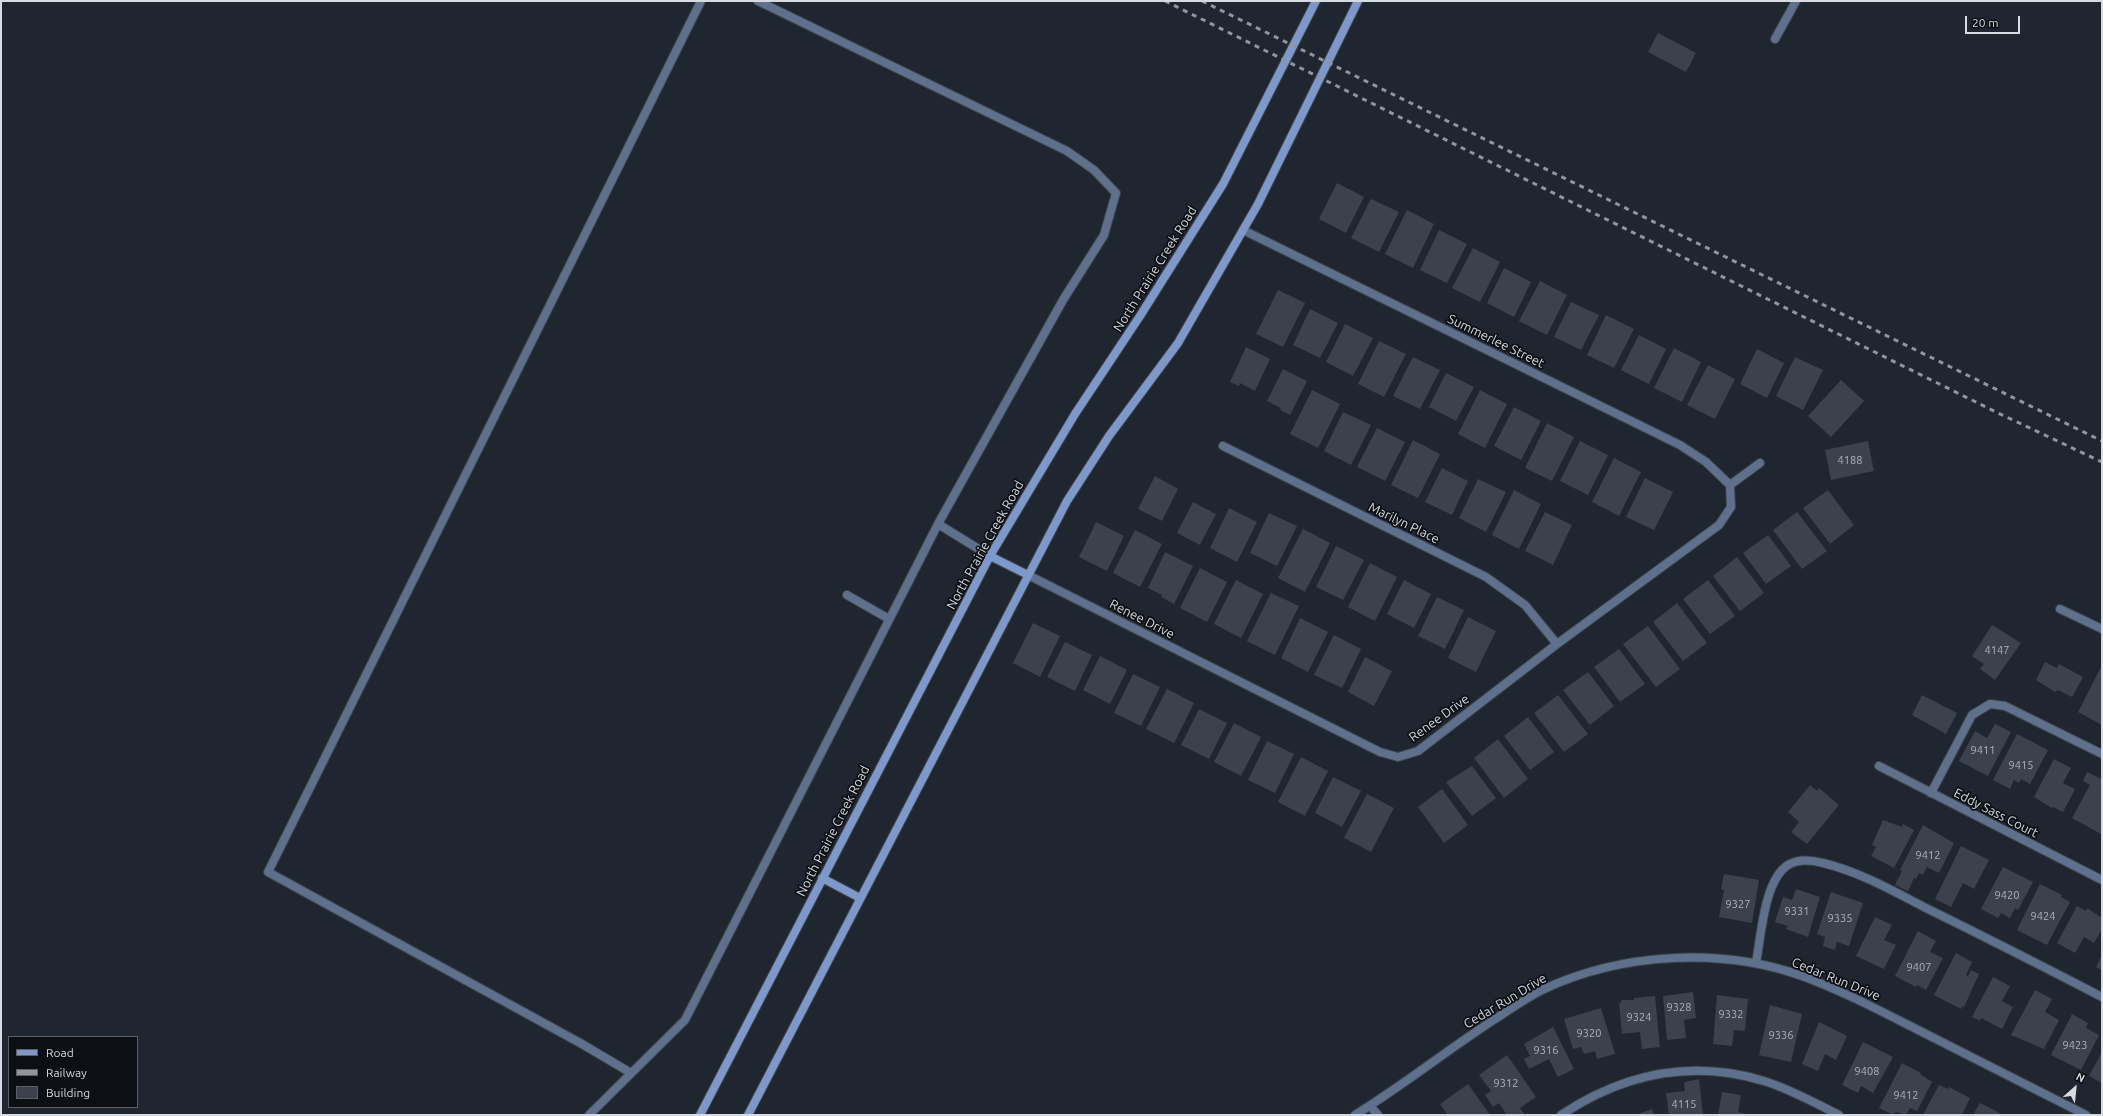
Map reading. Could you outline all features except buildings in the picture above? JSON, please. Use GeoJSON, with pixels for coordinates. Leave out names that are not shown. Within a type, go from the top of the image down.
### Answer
{"type":"FeatureCollection","features":[{"type":"Feature","properties":{"kind":"main road","name":"North Prairie Creek Road"},"geometry":{"type":"LineString","coordinates":[[700,1115],[990,556],[1076,414],[1223,184],[1316,1]]}},
{"type":"Feature","properties":{"kind":"main road"},"geometry":{"type":"LineString","coordinates":[[748,1115],[1067,501],[1109,436],[1178,343],[1258,204],[1358,1]]}},
{"type":"Feature","properties":{"kind":"main road"},"geometry":{"type":"LineString","coordinates":[[990,556],[1028,575]]}},
{"type":"Feature","properties":{"kind":"main road"},"geometry":{"type":"LineString","coordinates":[[822,878],[860,898]]}},
{"type":"Feature","properties":{"kind":"street"},"geometry":{"type":"LineString","coordinates":[[631,1073],[582,1044],[268,872],[701,1]]}},
{"type":"Feature","properties":{"kind":"street"},"geometry":{"type":"LineString","coordinates":[[589,1115],[685,1020],[938,524],[1063,300],[1104,234],[1116,193],[1094,170],[1067,151],[758,1]]}},
{"type":"Feature","properties":{"kind":"street"},"geometry":{"type":"LineString","coordinates":[[1775,39],[1796,1]]}},
{"type":"Feature","properties":{"kind":"street","name":"Summerlee Street"},"geometry":{"type":"LineString","coordinates":[[1243,230],[1680,446],[1706,462],[1730,486]]}},
{"type":"Feature","properties":{"kind":"street","name":"Marilyn Place"},"geometry":{"type":"LineString","coordinates":[[1223,446],[1486,577],[1525,605],[1557,644]]}},
{"type":"Feature","properties":{"kind":"street"},"geometry":{"type":"LineString","coordinates":[[1730,486],[1760,462]]}},
{"type":"Feature","properties":{"kind":"street","name":"Renee Drive"},"geometry":{"type":"LineString","coordinates":[[1028,575],[1380,752],[1398,756],[1418,751],[1557,644],[1719,524],[1731,507],[1730,486]]}},
{"type":"Feature","properties":{"kind":"street"},"geometry":{"type":"LineString","coordinates":[[938,524],[990,556]]}},
{"type":"Feature","properties":{"kind":"street"},"geometry":{"type":"LineString","coordinates":[[846,595],[889,619]]}},
{"type":"Feature","properties":{"kind":"street"},"geometry":{"type":"LineString","coordinates":[[2060,609],[2102,629]]}},
{"type":"Feature","properties":{"kind":"street"},"geometry":{"type":"LineString","coordinates":[[1931,793],[1972,716],[1990,704],[2005,706],[2102,754]]}},
{"type":"Feature","properties":{"kind":"street","name":"Eddy Sass Court"},"geometry":{"type":"LineString","coordinates":[[1879,766],[2102,880]]}},
{"type":"Feature","properties":{"kind":"street"},"geometry":{"type":"LineString","coordinates":[[1756,963],[1771,888],[1778,875],[1788,865],[1800,860],[1823,862],[1858,874],[2002,945],[2102,997]]}},
{"type":"Feature","properties":{"kind":"street","name":"Cedar Run Drive"},"geometry":{"type":"LineString","coordinates":[[1355,1115],[1508,1011],[1544,990],[1582,975],[1627,964],[1669,959],[1709,958],[1756,963],[1800,975],[1853,997],[2086,1115]]}},
{"type":"Feature","properties":{"kind":"street"},"geometry":{"type":"LineString","coordinates":[[1561,1115],[1612,1086],[1648,1075],[1689,1070],[1731,1073],[1765,1081],[1839,1115]]}},
{"type":"Feature","properties":{"kind":"street"},"geometry":{"type":"LineString","coordinates":[[1370,1106],[1378,1115]]}},
{"type":"Feature","properties":{"kind":"railway"},"geometry":{"type":"LineString","coordinates":[[1165,1],[1998,413],[2102,462]]}},
{"type":"Feature","properties":{"kind":"railway"},"geometry":{"type":"LineString","coordinates":[[1202,1],[2102,441]]}}]}
